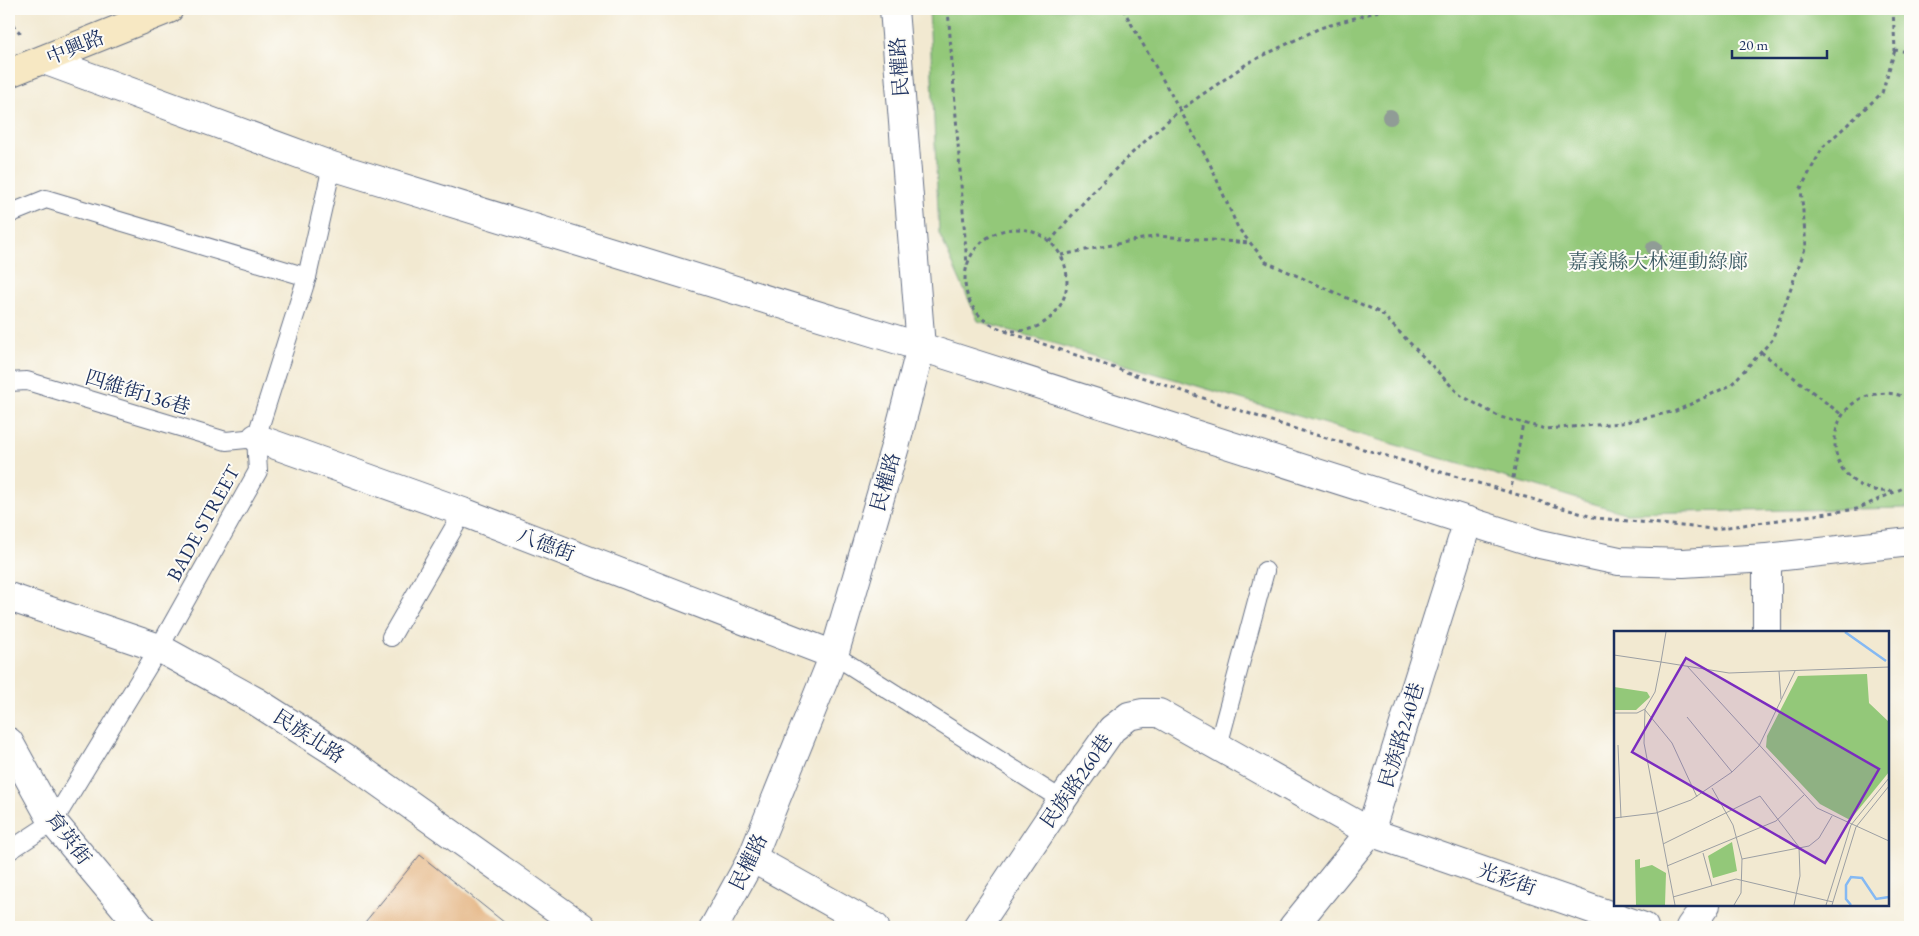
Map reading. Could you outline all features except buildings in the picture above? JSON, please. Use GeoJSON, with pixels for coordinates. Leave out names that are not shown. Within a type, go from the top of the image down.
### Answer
{"type":"FeatureCollection","features":[{"type":"Feature","properties":{"kind":"main road","name":"中興路"},"geometry":{"type":"LineString","coordinates":[[9,73],[169,9]]}},
{"type":"Feature","properties":{"kind":"street","name":"民權路"},"geometry":{"type":"LineString","coordinates":[[714,927],[752,858],[834,655],[896,443],[921,347],[894,9]]}},
{"type":"Feature","properties":{"kind":"street"},"geometry":{"type":"LineString","coordinates":[[44,60],[332,166],[921,347],[1540,544],[1619,561],[1682,563],[1766,558],[1910,542]]}},
{"type":"Feature","properties":{"kind":"street","name":"八德街"},"geometry":{"type":"LineString","coordinates":[[256,438],[463,512],[834,655]]}},
{"type":"Feature","properties":{"kind":"street","name":"民族路240巷"},"geometry":{"type":"LineString","coordinates":[[1293,927],[1370,832],[1468,521]]}},
{"type":"Feature","properties":{"kind":"street"},"geometry":{"type":"LineString","coordinates":[[1766,558],[1767,631]]}},
{"type":"Feature","properties":{"kind":"street","name":"民族北路"},"geometry":{"type":"LineString","coordinates":[[9,597],[159,648],[257,702],[346,759],[582,927]]}},
{"type":"Feature","properties":{"kind":"street","name":"民族路260巷"},"geometry":{"type":"LineString","coordinates":[[977,927],[1112,729],[1129,716],[1143,713],[1159,713],[1370,832]]}},
{"type":"Feature","properties":{"kind":"street","name":"育英街"},"geometry":{"type":"LineString","coordinates":[[9,742],[53,822],[141,927]]}},
{"type":"Feature","properties":{"kind":"street","name":"光彩街"},"geometry":{"type":"LineString","coordinates":[[1370,832],[1644,927]]}},
{"type":"Feature","properties":{"kind":"street"},"geometry":{"type":"LineString","coordinates":[[752,858],[874,927]]}},
{"type":"Feature","properties":{"kind":"street"},"geometry":{"type":"LineString","coordinates":[[1690,927],[1705,906]]}},
{"type":"Feature","properties":{"kind":"lane","name":"BADE STREET"},"geometry":{"type":"LineString","coordinates":[[9,851],[53,822],[159,648],[258,471],[256,438],[307,278],[332,166]]}},
{"type":"Feature","properties":{"kind":"lane"},"geometry":{"type":"LineString","coordinates":[[9,214],[46,199],[307,278]]}},
{"type":"Feature","properties":{"kind":"lane","name":"四維街136巷"},"geometry":{"type":"LineString","coordinates":[[9,382],[27,381],[226,440],[256,438]]}},
{"type":"Feature","properties":{"kind":"lane"},"geometry":{"type":"LineString","coordinates":[[391,637],[463,512]]}},
{"type":"Feature","properties":{"kind":"lane"},"geometry":{"type":"LineString","coordinates":[[1218,746],[1265,571]]}},
{"type":"Feature","properties":{"kind":"lane"},"geometry":{"type":"LineString","coordinates":[[834,655],[1062,800]]}},
{"type":"Feature","properties":{"kind":"path"},"geometry":{"type":"LineString","coordinates":[[948,9],[968,265],[965,282],[968,299],[977,313],[989,324],[1289,427],[1510,494],[1596,518],[1714,529],[1857,509],[1910,485],[1895,491],[1879,492],[1862,488],[1848,478],[1839,464],[1834,448],[1836,430],[1842,415],[1854,403],[1869,395],[1886,393],[1903,396],[1910,400]]}},
{"type":"Feature","properties":{"kind":"path"},"geometry":{"type":"LineString","coordinates":[[1123,9],[1210,164],[1238,228],[1266,262],[1381,313],[1460,395],[1500,417],[1546,429],[1621,423],[1676,411],[1731,385],[1772,340],[1806,246],[1801,188],[1823,147],[1882,93],[1895,50],[1894,9]]}},
{"type":"Feature","properties":{"kind":"path"},"geometry":{"type":"LineString","coordinates":[[1050,242],[1072,214],[1135,149],[1180,110],[1248,62],[1320,28],[1386,9]]}},
{"type":"Feature","properties":{"kind":"path"},"geometry":{"type":"LineString","coordinates":[[1895,50],[1910,52]]}},
{"type":"Feature","properties":{"kind":"path"},"geometry":{"type":"LineString","coordinates":[[968,265],[975,250],[987,239],[1002,231],[1019,229],[1036,233],[1050,242],[1061,255],[1067,271],[1067,288],[1062,304],[1052,317],[1038,327],[1021,331],[1005,330]]}},
{"type":"Feature","properties":{"kind":"path"},"geometry":{"type":"LineString","coordinates":[[1061,255],[1157,236],[1250,243]]}},
{"type":"Feature","properties":{"kind":"path"},"geometry":{"type":"LineString","coordinates":[[1761,352],[1842,415]]}},
{"type":"Feature","properties":{"kind":"path"},"geometry":{"type":"LineString","coordinates":[[1510,494],[1523,423]]}},
{"type":"Feature","properties":{"kind":"green space","name":"嘉義縣大林運動綠廊"},"geometry":{"type":"Polygon","coordinates":[[[929,9],[1910,9],[1910,508],[1625,513],[978,321],[939,233],[929,9]]]}}]}
